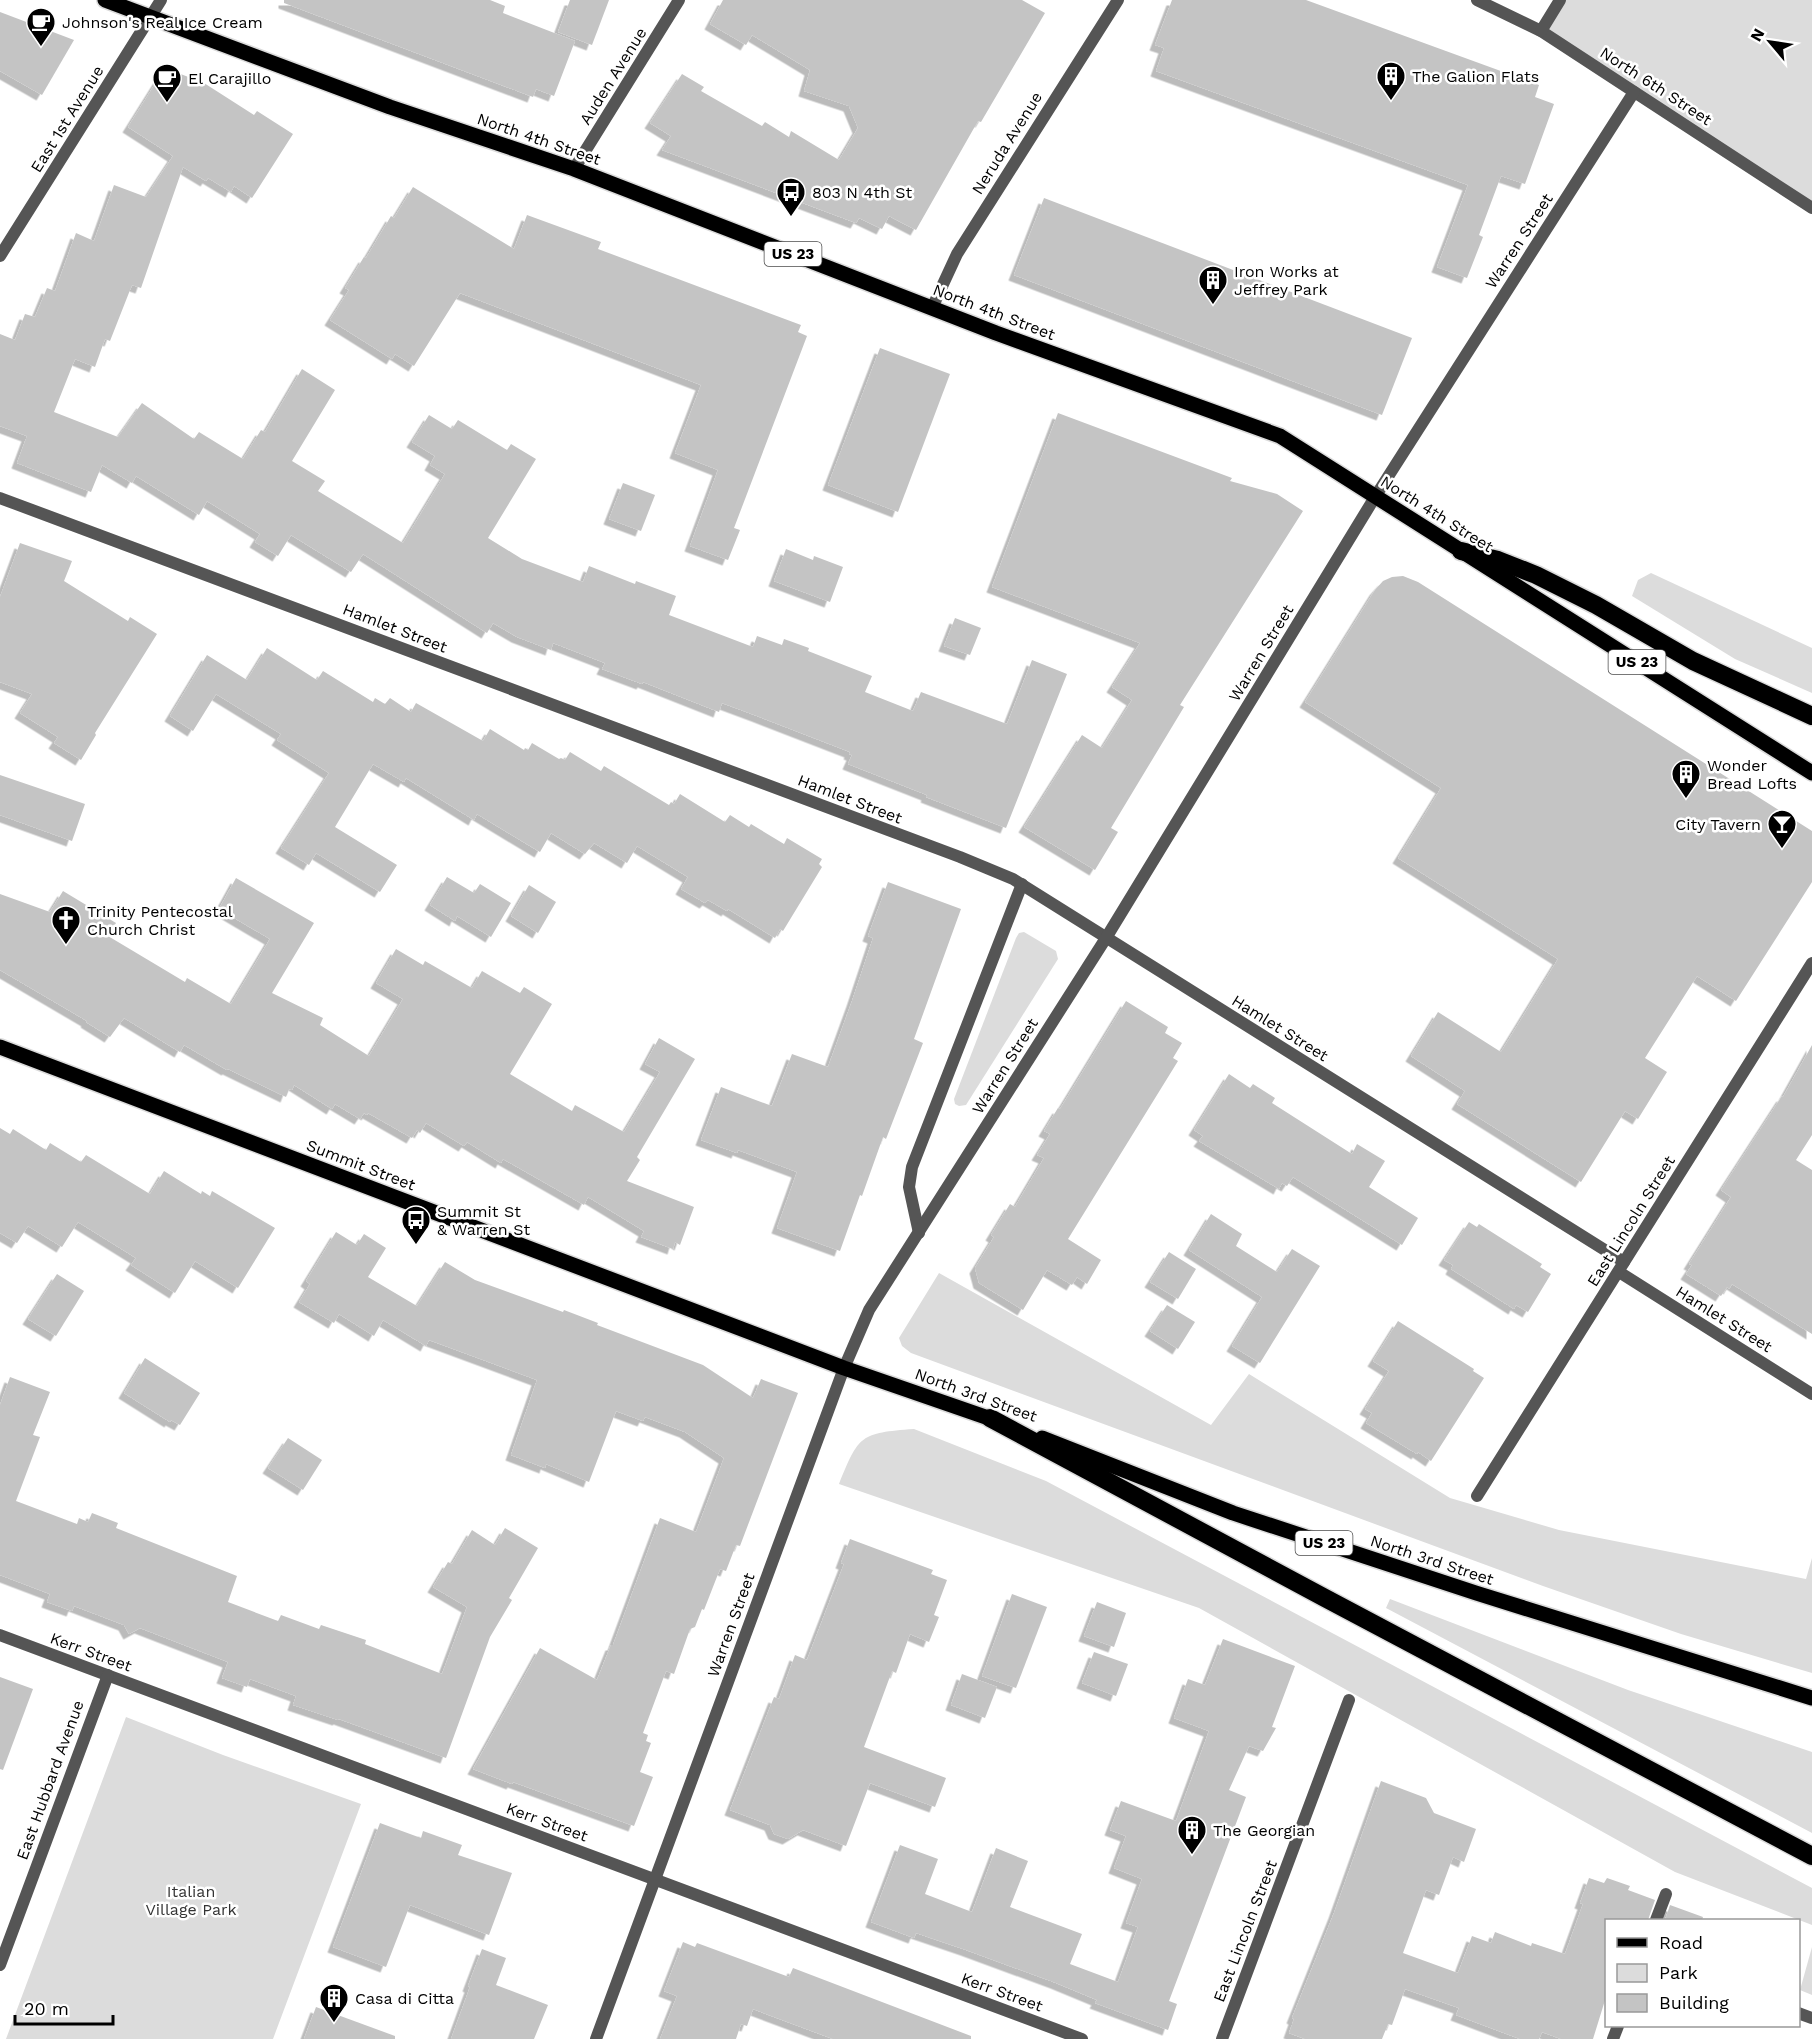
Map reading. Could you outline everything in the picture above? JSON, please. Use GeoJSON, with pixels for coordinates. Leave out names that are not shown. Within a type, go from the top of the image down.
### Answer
{"type":"FeatureCollection","features":[{"type":"Feature","properties":{"kind":"highway"},"geometry":{"type":"LineString","coordinates":[[1461,551],[1536,575],[1596,605],[1693,661],[1812,716]]}},
{"type":"Feature","properties":{"kind":"highway"},"geometry":{"type":"LineString","coordinates":[[990,1418],[1325,1599],[1812,1856]]}},
{"type":"Feature","properties":{"kind":"main road","name":"North 4th Street"},"geometry":{"type":"LineString","coordinates":[[105,0],[390,107],[574,169],[932,308],[1280,436],[1812,773]]}},
{"type":"Feature","properties":{"kind":"main road","name":"Summit Street"},"geometry":{"type":"LineString","coordinates":[[0,1047],[844,1368]]}},
{"type":"Feature","properties":{"kind":"main road","name":"North 3rd Street"},"geometry":{"type":"LineString","coordinates":[[844,1368],[990,1418],[1233,1513],[1476,1593],[1812,1698]]}},
{"type":"Feature","properties":{"kind":"street","name":"East 1st Avenue"},"geometry":{"type":"LineString","coordinates":[[0,256],[161,0]]}},
{"type":"Feature","properties":{"kind":"street","name":"Auden Avenue"},"geometry":{"type":"LineString","coordinates":[[574,169],[679,0]]}},
{"type":"Feature","properties":{"kind":"street","name":"Neruda Avenue"},"geometry":{"type":"LineString","coordinates":[[932,308],[957,254],[1118,0]]}},
{"type":"Feature","properties":{"kind":"street","name":"North 6th Street"},"geometry":{"type":"LineString","coordinates":[[1477,0],[1541,31],[1812,208]]}},
{"type":"Feature","properties":{"kind":"street"},"geometry":{"type":"LineString","coordinates":[[1541,31],[1560,0]]}},
{"type":"Feature","properties":{"kind":"street","name":"Warren Street"},"geometry":{"type":"LineString","coordinates":[[596,2039],[844,1368],[869,1310],[1106,938],[1376,497],[1634,92]]}},
{"type":"Feature","properties":{"kind":"street","name":"Hamlet Street"},"geometry":{"type":"LineString","coordinates":[[0,498],[960,857],[1022,884],[1621,1267],[1812,1394]]}},
{"type":"Feature","properties":{"kind":"street"},"geometry":{"type":"LineString","coordinates":[[919,1233],[909,1187],[912,1167],[1022,884]]}},
{"type":"Feature","properties":{"kind":"street","name":"East Lincoln Street"},"geometry":{"type":"LineString","coordinates":[[1477,1496],[1812,963]]}},
{"type":"Feature","properties":{"kind":"street","name":"Kerr Street"},"geometry":{"type":"LineString","coordinates":[[0,1635],[1082,2039]]}},
{"type":"Feature","properties":{"kind":"street","name":"East Hubbard Avenue"},"geometry":{"type":"LineString","coordinates":[[0,1965],[108,1675]]}},
{"type":"Feature","properties":{"kind":"street","name":"East Lincoln Street"},"geometry":{"type":"LineString","coordinates":[[1222,2039],[1349,1700]]}},
{"type":"Feature","properties":{"kind":"street"},"geometry":{"type":"LineString","coordinates":[[1656,1919],[1666,1894]]}},
{"type":"Feature","properties":{"kind":"green space"},"geometry":{"type":"Polygon","coordinates":[[[1560,0],[1812,0],[1812,208],[1541,31],[1560,0]]]}},
{"type":"Feature","properties":{"kind":"green space"},"geometry":{"type":"Polygon","coordinates":[[[1651,573],[1812,648],[1812,693],[1735,659],[1632,596],[1638,580],[1651,573]]]}},
{"type":"Feature","properties":{"kind":"green space"},"geometry":{"type":"Polygon","coordinates":[[[1024,932],[1056,951],[1058,959],[966,1105],[959,1106],[955,1104],[954,1099],[1016,938],[1019,933],[1024,932]]]}},
{"type":"Feature","properties":{"kind":"green space"},"geometry":{"type":"Polygon","coordinates":[[[939,1273],[1211,1425],[1249,1374],[1450,1498],[1559,1530],[1806,1579],[1812,1558],[1812,1673],[1681,1634],[1543,1586],[911,1353],[902,1346],[899,1338],[939,1273]]]}},
{"type":"Feature","properties":{"kind":"green space"},"geometry":{"type":"Polygon","coordinates":[[[914,1429],[1046,1481],[1812,1888],[1812,1925],[1675,1872],[1199,1608],[839,1484],[857,1446],[872,1435],[914,1429]]]}},
{"type":"Feature","properties":{"kind":"green space"},"geometry":{"type":"Polygon","coordinates":[[[1390,1599],[1628,1690],[1812,1752],[1812,1833],[1386,1608],[1390,1599]]]}},
{"type":"Feature","properties":{"kind":"green space","name":"Italian Village Park"},"geometry":{"type":"Polygon","coordinates":[[[126,1717],[223,1755],[361,1804],[273,2039],[6,2039],[126,1717]]]}},
{"type":"Feature","properties":{"kind":"green space"},"geometry":{"type":"Polygon","coordinates":[[[1812,1947],[1812,1995],[1800,1990],[1812,1947]]]}},
{"type":"Feature","properties":{"kind":"building"},"geometry":{"type":"Polygon","coordinates":[[[284,0],[490,0],[505,6],[503,13],[575,41],[554,96],[536,89],[533,97],[284,3],[284,0]]]}},
{"type":"Feature","properties":{"kind":"building"},"geometry":{"type":"Polygon","coordinates":[[[570,0],[609,0],[592,45],[558,32],[570,0]]]}},
{"type":"Feature","properties":{"kind":"building"},"geometry":{"type":"Polygon","coordinates":[[[723,0],[1022,0],[1045,13],[981,122],[978,121],[916,230],[889,216],[882,229],[859,218],[856,223],[662,150],[671,136],[650,123],[682,74],[704,87],[701,91],[762,126],[765,122],[789,137],[791,131],[839,160],[858,128],[849,106],[804,91],[810,70],[752,35],[746,45],[710,24],[723,0]]]}},
{"type":"Feature","properties":{"kind":"building","name":"The Galion Flats"},"geometry":{"type":"Polygon","coordinates":[[[1172,0],[1306,0],[1539,85],[1535,97],[1554,104],[1525,184],[1501,176],[1479,235],[1483,237],[1467,278],[1437,267],[1468,185],[1156,71],[1164,48],[1155,45],[1172,0]]]}},
{"type":"Feature","properties":{"kind":"building"},"geometry":{"type":"Polygon","coordinates":[[[0,12],[74,40],[42,95],[0,71],[0,12]]]}},
{"type":"Feature","properties":{"kind":"building"},"geometry":{"type":"Polygon","coordinates":[[[165,68],[204,83],[254,115],[257,111],[293,134],[252,198],[234,186],[231,192],[183,167],[141,288],[132,285],[110,341],[105,339],[95,367],[75,359],[54,412],[118,437],[142,403],[194,439],[199,432],[243,459],[261,430],[265,432],[302,369],[335,390],[292,461],[325,481],[318,491],[403,543],[445,474],[430,465],[435,456],[412,442],[429,415],[452,429],[458,420],[507,450],[511,444],[536,459],[488,538],[522,559],[583,582],[589,566],[635,584],[636,581],[676,596],[669,615],[753,647],[757,636],[782,645],[784,639],[809,648],[808,651],[872,676],[865,692],[913,711],[921,692],[1007,724],[1032,660],[1067,674],[1006,828],[848,764],[852,755],[849,754],[850,752],[757,716],[722,703],[719,712],[643,682],[642,684],[602,669],[605,663],[553,643],[551,650],[517,637],[493,623],[487,633],[363,554],[351,572],[291,535],[278,556],[255,542],[260,534],[207,501],[199,515],[136,476],[132,483],[102,465],[91,492],[17,463],[27,436],[0,426],[0,334],[15,340],[25,314],[35,317],[47,288],[55,291],[76,233],[94,241],[114,185],[146,197],[173,156],[128,127],[165,68]]]}},
{"type":"Feature","properties":{"kind":"building"},"geometry":{"type":"Polygon","coordinates":[[[413,187],[514,249],[527,215],[601,242],[598,249],[801,325],[798,332],[807,336],[734,528],[740,530],[728,560],[690,546],[718,470],[675,453],[701,385],[460,293],[414,366],[395,354],[392,359],[330,320],[349,290],[345,288],[364,257],[366,258],[391,216],[394,218],[413,187]]]}},
{"type":"Feature","properties":{"kind":"building","name":"Iron Works at Jeffrey Park"},"geometry":{"type":"Polygon","coordinates":[[[1044,198],[1412,338],[1382,415],[1014,275],[1044,198]]]}},
{"type":"Feature","properties":{"kind":"building"},"geometry":{"type":"Polygon","coordinates":[[[880,348],[950,374],[898,512],[828,485],[880,348]]]}},
{"type":"Feature","properties":{"kind":"building"},"geometry":{"type":"Polygon","coordinates":[[[1058,413],[1232,478],[1230,481],[1277,494],[1303,511],[1180,705],[1184,707],[1111,828],[1118,832],[1095,870],[1024,827],[1082,735],[1102,748],[1132,700],[1112,687],[1140,643],[992,587],[1058,413]]]}},
{"type":"Feature","properties":{"kind":"building"},"geometry":{"type":"Polygon","coordinates":[[[623,483],[655,495],[641,531],[609,519],[623,483]]]}},
{"type":"Feature","properties":{"kind":"building"},"geometry":{"type":"Polygon","coordinates":[[[20,543],[72,561],[64,581],[128,621],[130,617],[157,634],[95,733],[96,735],[81,760],[54,743],[58,737],[20,713],[32,694],[0,682],[0,597],[20,543]]]}},
{"type":"Feature","properties":{"kind":"building"},"geometry":{"type":"Polygon","coordinates":[[[786,549],[813,560],[814,556],[843,567],[830,602],[774,581],[786,549]]]}},
{"type":"Feature","properties":{"kind":"building","name":"Wonder Bread Lofts"},"geometry":{"type":"Polygon","coordinates":[[[1403,576],[1418,582],[1812,831],[1812,882],[1736,1001],[1697,976],[1645,1058],[1667,1072],[1638,1119],[1625,1111],[1581,1182],[1457,1104],[1465,1091],[1411,1056],[1438,1012],[1501,1052],[1558,959],[1398,858],[1441,788],[1305,702],[1375,590],[1383,581],[1403,576]]]}},
{"type":"Feature","properties":{"kind":"building"},"geometry":{"type":"Polygon","coordinates":[[[955,618],[981,628],[970,655],[944,646],[955,618]]]}},
{"type":"Feature","properties":{"kind":"building"},"geometry":{"type":"Polygon","coordinates":[[[267,648],[317,680],[323,671],[373,702],[375,698],[385,704],[390,698],[411,712],[416,703],[483,741],[490,729],[524,750],[525,748],[528,750],[532,743],[559,759],[565,760],[570,752],[601,771],[604,766],[669,805],[671,802],[674,804],[680,794],[725,822],[730,815],[749,827],[751,824],[784,844],[787,838],[822,859],[819,864],[822,867],[783,931],[780,929],[775,938],[728,909],[727,911],[708,900],[705,903],[681,889],[688,877],[637,846],[627,863],[594,843],[585,854],[551,833],[540,852],[477,814],[474,820],[406,778],[404,782],[373,764],[335,827],[397,865],[380,892],[316,853],[309,865],[281,848],[329,773],[277,740],[281,734],[216,694],[193,731],[170,716],[207,655],[247,680],[267,648]]]}},
{"type":"Feature","properties":{"kind":"building"},"geometry":{"type":"Polygon","coordinates":[[[0,775],[85,804],[72,841],[0,815],[0,775]]]}},
{"type":"Feature","properties":{"kind":"building"},"geometry":{"type":"Polygon","coordinates":[[[447,877],[474,893],[480,884],[511,903],[491,937],[457,916],[455,921],[430,905],[447,877]]]}},
{"type":"Feature","properties":{"kind":"building"},"geometry":{"type":"Polygon","coordinates":[[[236,878],[314,923],[272,993],[323,1018],[320,1025],[369,1056],[403,999],[376,983],[396,949],[423,965],[425,961],[472,988],[482,971],[520,993],[524,987],[552,1004],[510,1074],[572,1111],[575,1105],[624,1132],[660,1072],[645,1064],[659,1038],[695,1059],[637,1157],[640,1160],[627,1181],[694,1207],[680,1245],[675,1242],[673,1249],[641,1237],[644,1231],[588,1197],[584,1205],[503,1159],[501,1163],[467,1142],[464,1146],[426,1123],[420,1133],[417,1130],[412,1138],[368,1113],[367,1115],[364,1113],[360,1119],[335,1104],[332,1109],[294,1085],[292,1090],[289,1089],[286,1097],[227,1070],[184,1045],[180,1052],[124,1018],[110,1037],[0,970],[0,894],[50,912],[63,891],[116,923],[108,936],[185,982],[187,978],[231,1004],[270,939],[219,909],[236,878]]]}},
{"type":"Feature","properties":{"kind":"building"},"geometry":{"type":"Polygon","coordinates":[[[888,882],[961,909],[914,1039],[923,1043],[886,1139],[883,1137],[840,1251],[777,1228],[797,1172],[738,1150],[737,1153],[701,1140],[721,1087],[772,1106],[792,1054],[828,1067],[873,938],[868,936],[888,882]]]}},
{"type":"Feature","properties":{"kind":"building"},"geometry":{"type":"Polygon","coordinates":[[[529,885],[556,902],[538,933],[511,916],[529,885]]]}},
{"type":"Feature","properties":{"kind":"building"},"geometry":{"type":"Polygon","coordinates":[[[1126,1001],[1168,1027],[1165,1033],[1182,1043],[1173,1058],[1178,1061],[1068,1239],[1101,1260],[1087,1284],[1077,1277],[1072,1285],[1047,1270],[1023,1310],[979,1283],[975,1268],[1010,1204],[1015,1207],[1044,1158],[1037,1155],[1050,1134],[1044,1131],[1126,1001]]]}},
{"type":"Feature","properties":{"kind":"building"},"geometry":{"type":"Polygon","coordinates":[[[1812,1045],[1812,1135],[1796,1160],[1812,1170],[1812,1334],[1732,1284],[1721,1296],[1686,1274],[1692,1265],[1689,1264],[1731,1197],[1721,1190],[1783,1097],[1812,1045]]]}},
{"type":"Feature","properties":{"kind":"building"},"geometry":{"type":"Polygon","coordinates":[[[1229,1074],[1250,1088],[1253,1084],[1275,1098],[1272,1103],[1352,1154],[1357,1144],[1385,1161],[1369,1187],[1418,1218],[1402,1245],[1293,1177],[1287,1186],[1282,1183],[1279,1189],[1199,1141],[1203,1136],[1194,1130],[1229,1074]]]}},
{"type":"Feature","properties":{"kind":"building"},"geometry":{"type":"Polygon","coordinates":[[[0,1128],[10,1134],[13,1129],[46,1150],[50,1143],[81,1162],[86,1155],[150,1194],[164,1171],[201,1194],[202,1191],[210,1196],[212,1191],[275,1228],[238,1288],[195,1261],[175,1293],[131,1265],[136,1258],[78,1222],[62,1247],[28,1226],[17,1243],[0,1233],[0,1128]]]}},
{"type":"Feature","properties":{"kind":"building"},"geometry":{"type":"Polygon","coordinates":[[[1211,1214],[1242,1234],[1236,1246],[1277,1272],[1292,1249],[1320,1266],[1260,1363],[1232,1346],[1262,1297],[1189,1250],[1211,1214]]]}},
{"type":"Feature","properties":{"kind":"building"},"geometry":{"type":"Polygon","coordinates":[[[1469,1222],[1477,1227],[1479,1224],[1542,1264],[1540,1267],[1551,1274],[1528,1312],[1516,1305],[1514,1309],[1451,1269],[1453,1265],[1444,1260],[1469,1222]]]}},
{"type":"Feature","properties":{"kind":"building"},"geometry":{"type":"Polygon","coordinates":[[[336,1232],[357,1245],[364,1234],[386,1248],[368,1277],[417,1306],[445,1262],[475,1280],[563,1312],[564,1310],[598,1323],[597,1325],[703,1365],[753,1398],[761,1379],[798,1393],[740,1546],[736,1545],[726,1571],[720,1569],[704,1610],[702,1609],[695,1627],[690,1629],[674,1674],[666,1671],[643,1733],[648,1735],[646,1741],[651,1743],[640,1772],[653,1777],[634,1826],[473,1769],[540,1648],[597,1680],[611,1645],[613,1645],[660,1518],[696,1532],[724,1458],[685,1432],[645,1417],[643,1421],[616,1411],[589,1482],[546,1464],[545,1468],[511,1455],[537,1380],[429,1340],[426,1346],[383,1320],[374,1336],[339,1314],[334,1323],[299,1302],[310,1284],[306,1281],[336,1232]]]}},
{"type":"Feature","properties":{"kind":"building"},"geometry":{"type":"Polygon","coordinates":[[[1169,1252],[1196,1269],[1178,1299],[1150,1282],[1169,1252]]]}},
{"type":"Feature","properties":{"kind":"building"},"geometry":{"type":"Polygon","coordinates":[[[57,1274],[84,1291],[56,1336],[28,1319],[57,1274]]]}},
{"type":"Feature","properties":{"kind":"building"},"geometry":{"type":"Polygon","coordinates":[[[1167,1305],[1195,1322],[1178,1349],[1150,1331],[1167,1305]]]}},
{"type":"Feature","properties":{"kind":"building"},"geometry":{"type":"Polygon","coordinates":[[[1398,1321],[1474,1369],[1473,1371],[1484,1378],[1431,1461],[1366,1423],[1372,1413],[1365,1409],[1389,1371],[1373,1361],[1398,1321]]]}},
{"type":"Feature","properties":{"kind":"building"},"geometry":{"type":"Polygon","coordinates":[[[145,1358],[200,1393],[180,1425],[171,1420],[170,1422],[124,1393],[145,1358]]]}},
{"type":"Feature","properties":{"kind":"building"},"geometry":{"type":"Polygon","coordinates":[[[10,1377],[50,1392],[33,1435],[40,1437],[16,1501],[77,1524],[79,1518],[88,1522],[92,1513],[118,1523],[116,1528],[237,1576],[228,1602],[278,1621],[281,1615],[319,1629],[321,1625],[366,1640],[365,1644],[442,1674],[467,1607],[433,1587],[448,1562],[452,1564],[472,1530],[495,1545],[505,1528],[538,1548],[490,1637],[446,1758],[339,1719],[293,1705],[296,1696],[250,1679],[247,1687],[222,1678],[228,1662],[140,1628],[129,1634],[124,1625],[74,1606],[72,1611],[47,1602],[50,1594],[0,1575],[0,1405],[10,1377]]]}},
{"type":"Feature","properties":{"kind":"building"},"geometry":{"type":"Polygon","coordinates":[[[288,1438],[322,1460],[303,1490],[268,1468],[288,1438]]]}},
{"type":"Feature","properties":{"kind":"building"},"geometry":{"type":"Polygon","coordinates":[[[850,1539],[933,1570],[931,1574],[947,1580],[934,1615],[939,1617],[929,1642],[910,1634],[896,1673],[892,1671],[864,1747],[946,1778],[935,1807],[870,1783],[846,1846],[803,1830],[788,1839],[774,1834],[770,1825],[730,1810],[774,1697],[779,1699],[795,1655],[807,1660],[844,1564],[841,1563],[850,1539]]]}},
{"type":"Feature","properties":{"kind":"building"},"geometry":{"type":"Polygon","coordinates":[[[1012,1594],[1047,1607],[1016,1688],[982,1676],[1012,1594]]]}},
{"type":"Feature","properties":{"kind":"building"},"geometry":{"type":"Polygon","coordinates":[[[1097,1602],[1126,1613],[1114,1647],[1084,1636],[1097,1602]]]}},
{"type":"Feature","properties":{"kind":"building"},"geometry":{"type":"Polygon","coordinates":[[[1223,1639],[1295,1666],[1272,1727],[1276,1728],[1263,1751],[1249,1746],[1229,1790],[1246,1797],[1169,2001],[1177,2004],[1168,2030],[1095,2003],[1097,2000],[1056,1983],[966,1950],[916,1933],[914,1938],[871,1922],[900,1845],[938,1859],[925,1894],[972,1912],[996,1848],[1028,1861],[1010,1907],[1082,1934],[1070,1964],[1118,1982],[1138,1927],[1126,1923],[1142,1879],[1114,1868],[1126,1836],[1110,1830],[1121,1801],[1176,1821],[1209,1731],[1174,1718],[1188,1679],[1205,1685],[1223,1639]]]}},
{"type":"Feature","properties":{"kind":"building"},"geometry":{"type":"Polygon","coordinates":[[[1094,1652],[1128,1664],[1116,1696],[1082,1683],[1094,1652]]]}},
{"type":"Feature","properties":{"kind":"building"},"geometry":{"type":"Polygon","coordinates":[[[962,1674],[997,1687],[985,1718],[951,1705],[962,1674]]]}},
{"type":"Feature","properties":{"kind":"building"},"geometry":{"type":"Polygon","coordinates":[[[0,1677],[33,1689],[3,1770],[0,1769],[0,1677]]]}},
{"type":"Feature","properties":{"kind":"building"},"geometry":{"type":"Polygon","coordinates":[[[1381,1781],[1426,1798],[1434,1813],[1476,1829],[1464,1862],[1453,1857],[1439,1895],[1426,1890],[1403,1953],[1458,1973],[1472,1936],[1491,1943],[1495,1932],[1531,1946],[1532,1943],[1565,1954],[1583,1904],[1580,1903],[1589,1878],[1604,1883],[1607,1878],[1630,1886],[1628,1890],[1655,1900],[1648,1919],[1605,1919],[1605,2000],[1593,2039],[1561,2039],[1542,2032],[1539,2039],[1520,2039],[1456,2015],[1459,2008],[1405,1989],[1392,2025],[1388,2024],[1382,2039],[1305,2039],[1289,2033],[1294,2019],[1292,2018],[1334,1913],[1381,1781]]]}},
{"type":"Feature","properties":{"kind":"building"},"geometry":{"type":"Polygon","coordinates":[[[380,1823],[421,1838],[423,1831],[462,1845],[458,1855],[512,1873],[489,1935],[410,1905],[386,1967],[333,1947],[380,1823]]]}},
{"type":"Feature","properties":{"kind":"building"},"geometry":{"type":"Polygon","coordinates":[[[1670,1905],[1703,1917],[1702,1919],[1665,1919],[1670,1905]]]}},
{"type":"Feature","properties":{"kind":"building"},"geometry":{"type":"Polygon","coordinates":[[[683,1942],[695,1947],[697,1943],[789,1977],[793,1968],[971,2036],[971,2039],[833,2039],[753,2009],[747,2026],[741,2024],[736,2039],[660,2039],[677,1996],[664,1991],[683,1942]]]}},
{"type":"Feature","properties":{"kind":"building"},"geometry":{"type":"Polygon","coordinates":[[[482,1949],[506,1958],[496,1985],[548,2005],[534,2039],[451,2039],[482,1949]]]}},
{"type":"Feature","properties":{"kind":"building","name":"Casa di Citta"},"geometry":{"type":"Polygon","coordinates":[[[316,2007],[395,2036],[395,2039],[304,2039],[316,2007]]]}},
{"type":"Feature","properties":{"kind":"place","name":"Johnson's Real Ice Cream"},"geometry":{"type":"Point","coordinates":[41,48]}},
{"type":"Feature","properties":{"kind":"place","name":"The Galion Flats"},"geometry":{"type":"Point","coordinates":[1391,102]}},
{"type":"Feature","properties":{"kind":"place","name":"El Carajillo"},"geometry":{"type":"Point","coordinates":[167,104]}},
{"type":"Feature","properties":{"kind":"place","name":"803 N 4th St"},"geometry":{"type":"Point","coordinates":[791,218]}},
{"type":"Feature","properties":{"kind":"place","name":"Iron Works at Jeffrey Park"},"geometry":{"type":"Point","coordinates":[1213,306]}},
{"type":"Feature","properties":{"kind":"place","name":"Wonder Bread Lofts"},"geometry":{"type":"Point","coordinates":[1686,800]}},
{"type":"Feature","properties":{"kind":"place","name":"City Tavern"},"geometry":{"type":"Point","coordinates":[1782,850]}},
{"type":"Feature","properties":{"kind":"place","name":"Trinity Pentecostal Church Christ"},"geometry":{"type":"Point","coordinates":[66,946]}},
{"type":"Feature","properties":{"kind":"place","name":"Summit St & Warren St"},"geometry":{"type":"Point","coordinates":[416,1246]}},
{"type":"Feature","properties":{"kind":"place","name":"The Georgian"},"geometry":{"type":"Point","coordinates":[1192,1856]}},
{"type":"Feature","properties":{"kind":"place","name":"Casa di Citta"},"geometry":{"type":"Point","coordinates":[334,2024]}}]}
